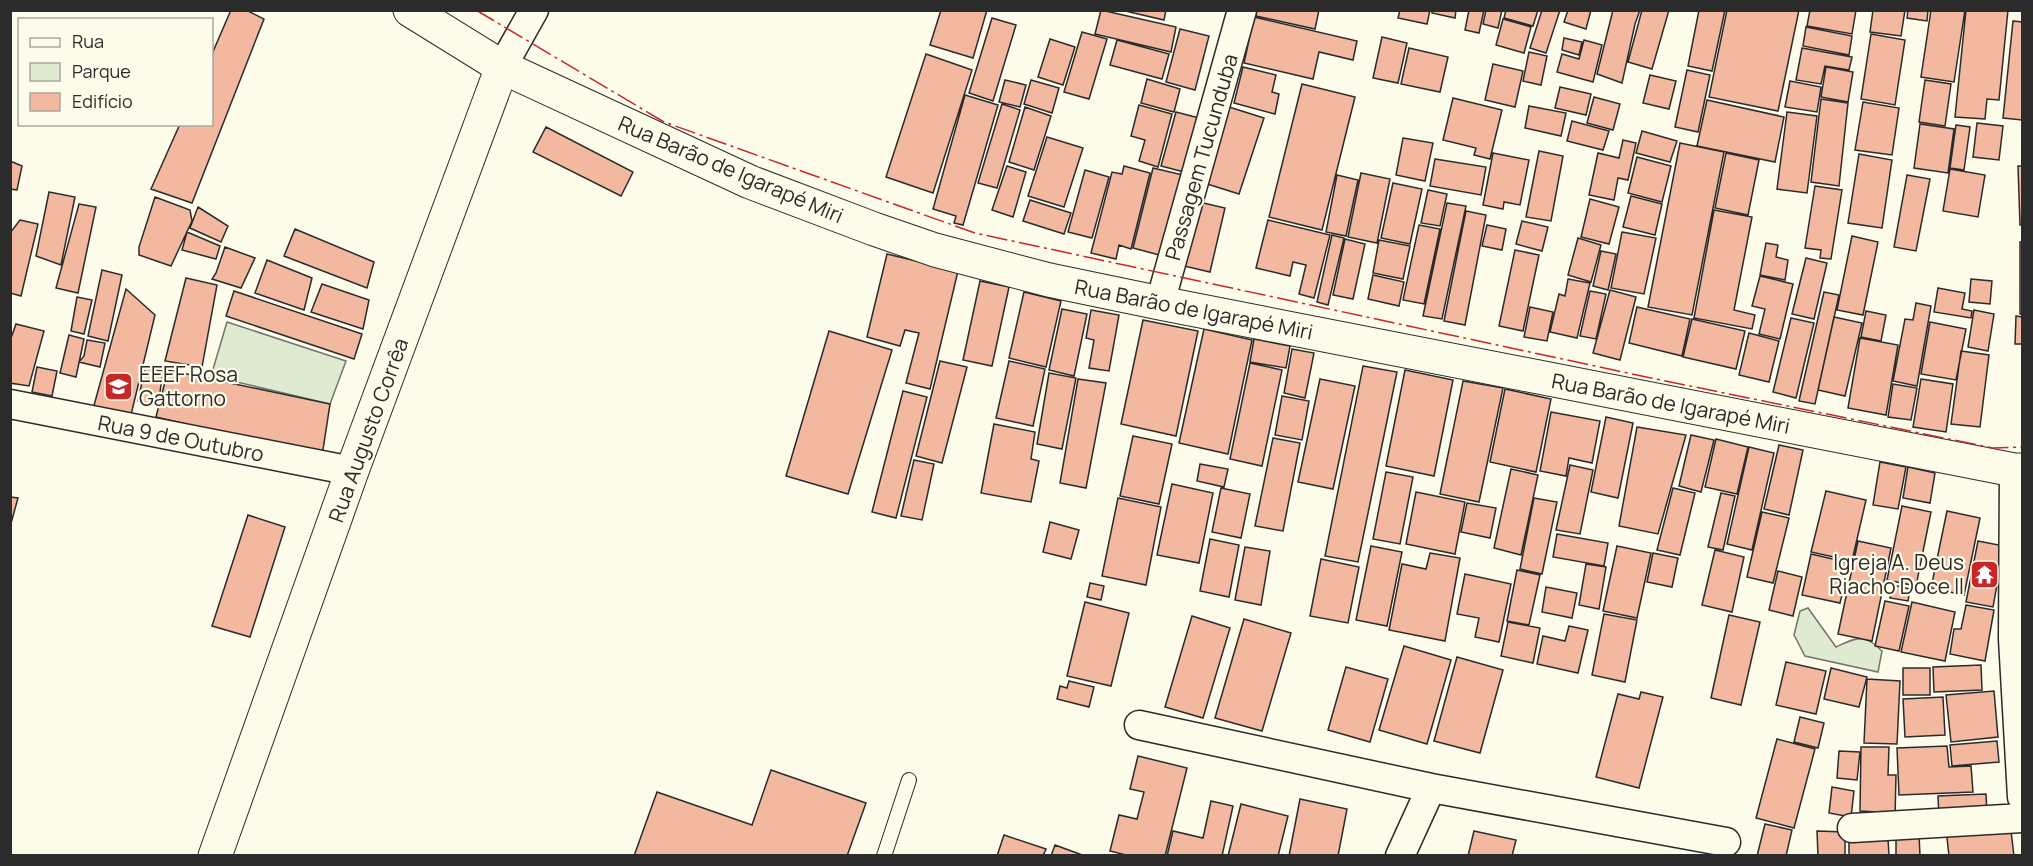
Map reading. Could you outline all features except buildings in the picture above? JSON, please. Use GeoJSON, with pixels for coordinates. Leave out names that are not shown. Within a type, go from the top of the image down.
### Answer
{"type":"FeatureCollection","features":[{"type":"Feature","properties":{"kind":"street","name":"Rua Barão de Igarapé Miri"},"geometry":{"type":"LineString","coordinates":[[410,10],[502,67],[750,182],[935,250],[1038,277],[1160,303],[2018,470]]}},
{"type":"Feature","properties":{"kind":"street","name":"Rua Augusto Corrêa"},"geometry":{"type":"LineString","coordinates":[[215,855],[352,471],[502,67],[534,10]]}},
{"type":"Feature","properties":{"kind":"street","name":"Passagem Tucunduba"},"geometry":{"type":"LineString","coordinates":[[1160,303],[1242,10]]}},
{"type":"Feature","properties":{"kind":"street","name":"Rua 9 de Outubro"},"geometry":{"type":"LineString","coordinates":[[10,404],[352,471]]}},
{"type":"Feature","properties":{"kind":"street"},"geometry":{"type":"LineString","coordinates":[[2018,470],[2013,639],[2022,797]]}},
{"type":"Feature","properties":{"kind":"street"},"geometry":{"type":"LineString","coordinates":[[1139,725],[1431,788],[1726,842]]}},
{"type":"Feature","properties":{"kind":"street"},"geometry":{"type":"LineString","coordinates":[[1400,855],[1431,788]]}},
{"type":"Feature","properties":{"kind":"street"},"geometry":{"type":"LineString","coordinates":[[1852,828],[2022,818]]}},
{"type":"Feature","properties":{"kind":"lane"},"geometry":{"type":"LineString","coordinates":[[884,855],[909,780]]}},
{"type":"Feature","properties":{"kind":"green space"},"geometry":{"type":"Polygon","coordinates":[[[227,322],[346,361],[330,404],[211,376],[227,322]]]}},
{"type":"Feature","properties":{"kind":"green space"},"geometry":{"type":"Polygon","coordinates":[[[1808,608],[1836,647],[1860,638],[1876,645],[1882,651],[1878,672],[1805,656],[1794,635],[1800,611],[1808,608]]]}},
{"type":"Feature","properties":{"kind":"power"},"geometry":{"type":"LineString","coordinates":[[476,10],[664,122],[975,233],[1651,378],[1993,448],[2022,447]]}},
{"type":"Feature","properties":{"kind":"place","name":"EEEF Rosa Gattorno"},"geometry":{"type":"Point","coordinates":[118,386]}},
{"type":"Feature","properties":{"kind":"place","name":"Igreja A. Deus Riacho Doce II"},"geometry":{"type":"Point","coordinates":[1985,574]}}]}
